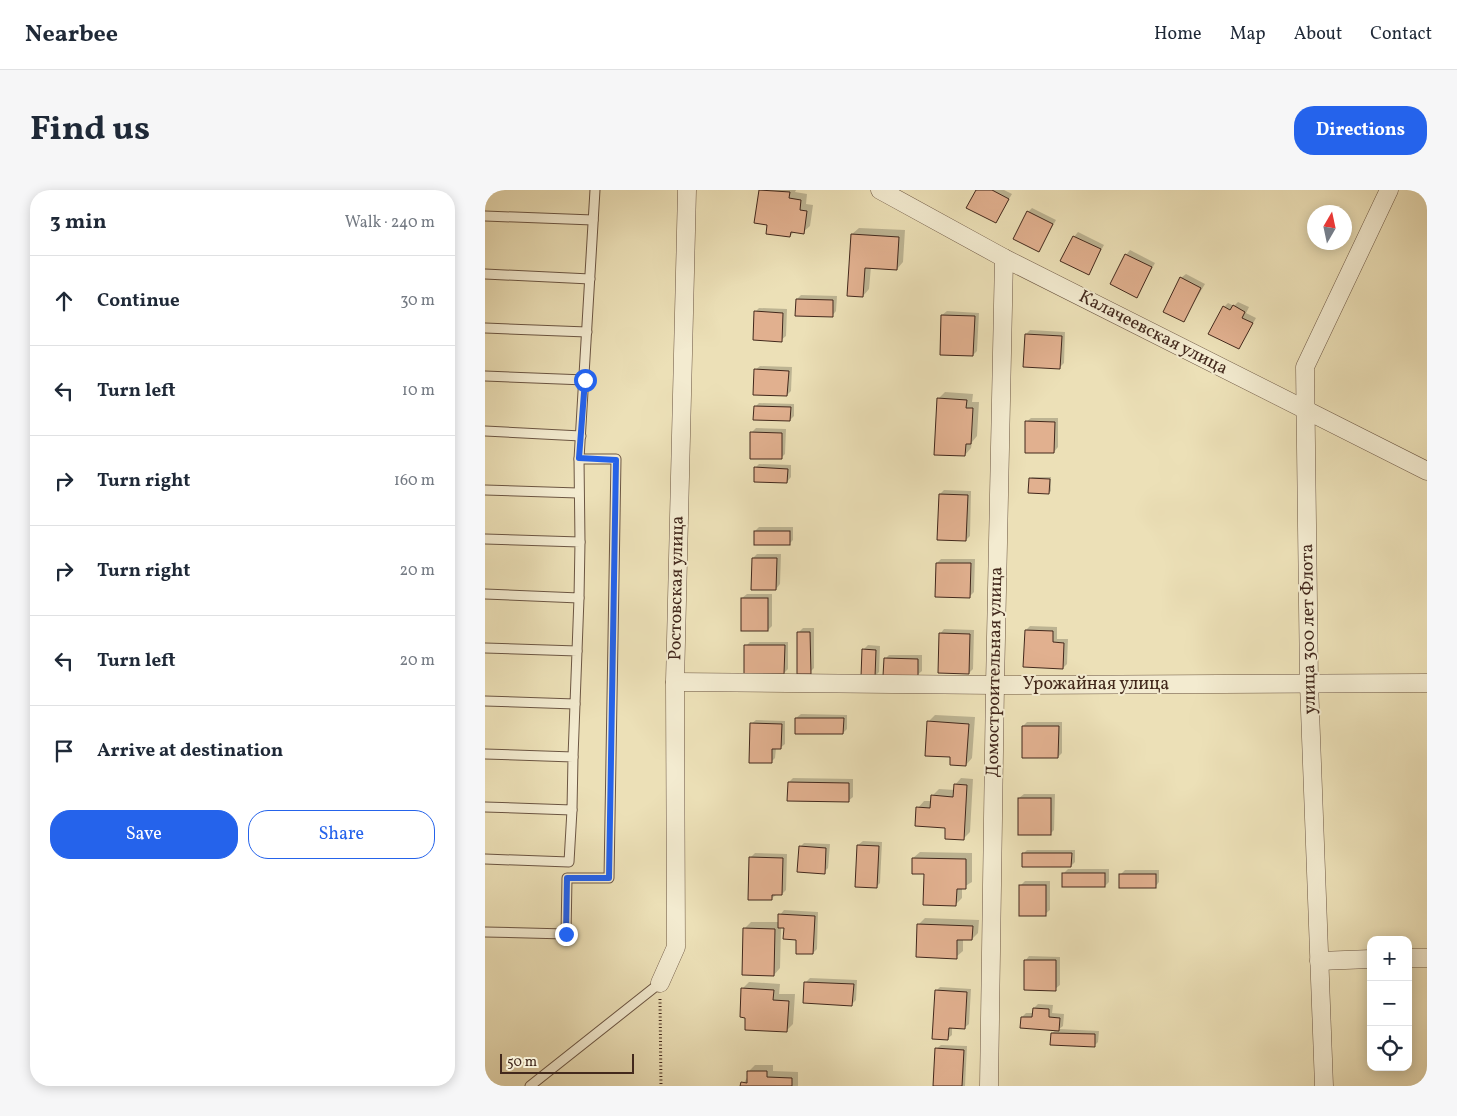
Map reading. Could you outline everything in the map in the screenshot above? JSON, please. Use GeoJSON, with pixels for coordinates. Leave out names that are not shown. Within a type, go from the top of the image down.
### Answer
{"type":"FeatureCollection","features":[{"type":"Feature","properties":{"kind":"street","name":"Ростовская улица"},"geometry":{"type":"LineString","coordinates":[[660,983],[676,947],[675,682],[687,190]]}},
{"type":"Feature","properties":{"kind":"street","name":"Калачеевская улица"},"geometry":{"type":"LineString","coordinates":[[881,190],[1004,258],[1427,471]]}},
{"type":"Feature","properties":{"kind":"street","name":"улица 300 лет Флота"},"geometry":{"type":"LineString","coordinates":[[1324,1086],[1309,683],[1305,367],[1389,190]]}},
{"type":"Feature","properties":{"kind":"street","name":"Домостроительная улица"},"geometry":{"type":"LineString","coordinates":[[989,1086],[1004,258]]}},
{"type":"Feature","properties":{"kind":"street","name":"Урожайная улица"},"geometry":{"type":"LineString","coordinates":[[675,682],[995,685],[1427,683]]}},
{"type":"Feature","properties":{"kind":"street"},"geometry":{"type":"LineString","coordinates":[[1412,958],[1427,958]]}},
{"type":"Feature","properties":{"kind":"street"},"geometry":{"type":"LineString","coordinates":[[1319,961],[1367,960]]}},
{"type":"Feature","properties":{"kind":"lane"},"geometry":{"type":"LineString","coordinates":[[485,859],[569,862],[579,598],[579,458],[595,190]]}},
{"type":"Feature","properties":{"kind":"lane"},"geometry":{"type":"LineString","coordinates":[[485,216],[593,220]]}},
{"type":"Feature","properties":{"kind":"lane"},"geometry":{"type":"LineString","coordinates":[[485,274],[590,279]]}},
{"type":"Feature","properties":{"kind":"lane"},"geometry":{"type":"LineString","coordinates":[[485,328],[587,332]]}},
{"type":"Feature","properties":{"kind":"lane"},"geometry":{"type":"LineString","coordinates":[[485,376],[585,380]]}},
{"type":"Feature","properties":{"kind":"lane"},"geometry":{"type":"LineString","coordinates":[[485,431],[581,436]]}},
{"type":"Feature","properties":{"kind":"lane"},"geometry":{"type":"LineString","coordinates":[[485,932],[566,934],[567,878],[609,878],[616,460],[579,458]]}},
{"type":"Feature","properties":{"kind":"lane"},"geometry":{"type":"LineString","coordinates":[[485,490],[579,493]]}},
{"type":"Feature","properties":{"kind":"lane"},"geometry":{"type":"LineString","coordinates":[[485,539],[579,542]]}},
{"type":"Feature","properties":{"kind":"lane"},"geometry":{"type":"LineString","coordinates":[[485,594],[579,598]]}},
{"type":"Feature","properties":{"kind":"lane"},"geometry":{"type":"LineString","coordinates":[[485,648],[577,651]]}},
{"type":"Feature","properties":{"kind":"lane"},"geometry":{"type":"LineString","coordinates":[[485,701],[575,704]]}},
{"type":"Feature","properties":{"kind":"lane"},"geometry":{"type":"LineString","coordinates":[[485,754],[573,757]]}},
{"type":"Feature","properties":{"kind":"lane"},"geometry":{"type":"LineString","coordinates":[[485,807],[572,810]]}},
{"type":"Feature","properties":{"kind":"lane"},"geometry":{"type":"LineString","coordinates":[[530,1086],[660,983]]}},
{"type":"Feature","properties":{"kind":"path"},"geometry":{"type":"LineString","coordinates":[[660,983],[661,1086]]}},
{"type":"Feature","properties":{"kind":"building"},"geometry":{"type":"Polygon","coordinates":[[[759,190],[790,192],[789,198],[801,200],[800,210],[807,211],[804,234],[791,232],[790,237],[766,234],[767,225],[754,223],[759,190]]]}},
{"type":"Feature","properties":{"kind":"building"},"geometry":{"type":"Polygon","coordinates":[[[976,190],[992,190],[1009,199],[996,223],[966,208],[976,190]]]}},
{"type":"Feature","properties":{"kind":"building"},"geometry":{"type":"Polygon","coordinates":[[[1027,211],[1053,224],[1039,252],[1013,239],[1027,211]]]}},
{"type":"Feature","properties":{"kind":"building"},"geometry":{"type":"Polygon","coordinates":[[[851,234],[899,237],[897,270],[865,268],[863,297],[847,296],[851,234]]]}},
{"type":"Feature","properties":{"kind":"building"},"geometry":{"type":"Polygon","coordinates":[[[1073,236],[1101,249],[1089,275],[1060,261],[1073,236]]]}},
{"type":"Feature","properties":{"kind":"building"},"geometry":{"type":"Polygon","coordinates":[[[1125,254],[1152,267],[1137,298],[1110,284],[1125,254]]]}},
{"type":"Feature","properties":{"kind":"building"},"geometry":{"type":"Polygon","coordinates":[[[1180,277],[1201,288],[1184,322],[1163,312],[1180,277]]]}},
{"type":"Feature","properties":{"kind":"building"},"geometry":{"type":"Polygon","coordinates":[[[796,299],[833,300],[833,317],[795,316],[796,299]]]}},
{"type":"Feature","properties":{"kind":"building"},"geometry":{"type":"Polygon","coordinates":[[[1233,305],[1245,312],[1242,318],[1253,323],[1239,349],[1208,334],[1223,306],[1230,310],[1233,305]]]}},
{"type":"Feature","properties":{"kind":"building"},"geometry":{"type":"Polygon","coordinates":[[[754,311],[783,313],[782,342],[753,340],[754,311]]]}},
{"type":"Feature","properties":{"kind":"building"},"geometry":{"type":"Polygon","coordinates":[[[941,315],[975,316],[973,356],[940,355],[941,315]]]}},
{"type":"Feature","properties":{"kind":"building"},"geometry":{"type":"Polygon","coordinates":[[[1025,334],[1062,336],[1060,369],[1023,367],[1025,334]]]}},
{"type":"Feature","properties":{"kind":"building"},"geometry":{"type":"Polygon","coordinates":[[[754,369],[789,371],[787,396],[753,395],[754,369]]]}},
{"type":"Feature","properties":{"kind":"building"},"geometry":{"type":"Polygon","coordinates":[[[937,398],[967,400],[966,408],[973,408],[971,444],[966,444],[965,456],[934,455],[937,398]]]}},
{"type":"Feature","properties":{"kind":"building"},"geometry":{"type":"Polygon","coordinates":[[[754,406],[791,407],[790,421],[753,420],[754,406]]]}},
{"type":"Feature","properties":{"kind":"building"},"geometry":{"type":"Polygon","coordinates":[[[1025,421],[1055,422],[1054,453],[1025,453],[1025,421]]]}},
{"type":"Feature","properties":{"kind":"building"},"geometry":{"type":"Polygon","coordinates":[[[750,432],[782,433],[782,459],[750,459],[750,432]]]}},
{"type":"Feature","properties":{"kind":"building"},"geometry":{"type":"Polygon","coordinates":[[[754,467],[788,469],[787,483],[754,482],[754,467]]]}},
{"type":"Feature","properties":{"kind":"building"},"geometry":{"type":"Polygon","coordinates":[[[1029,478],[1050,479],[1049,494],[1028,493],[1029,478]]]}},
{"type":"Feature","properties":{"kind":"building"},"geometry":{"type":"Polygon","coordinates":[[[939,494],[968,495],[966,541],[937,540],[939,494]]]}},
{"type":"Feature","properties":{"kind":"building"},"geometry":{"type":"Polygon","coordinates":[[[754,531],[790,531],[790,545],[754,545],[754,531]]]}},
{"type":"Feature","properties":{"kind":"building"},"geometry":{"type":"Polygon","coordinates":[[[752,558],[777,558],[776,590],[751,590],[752,558]]]}},
{"type":"Feature","properties":{"kind":"building"},"geometry":{"type":"Polygon","coordinates":[[[936,563],[971,563],[970,598],[935,597],[936,563]]]}},
{"type":"Feature","properties":{"kind":"building"},"geometry":{"type":"Polygon","coordinates":[[[741,598],[768,598],[768,631],[741,631],[741,598]]]}},
{"type":"Feature","properties":{"kind":"building"},"geometry":{"type":"Polygon","coordinates":[[[1025,630],[1053,631],[1053,642],[1064,643],[1063,669],[1023,667],[1025,630]]]}},
{"type":"Feature","properties":{"kind":"building"},"geometry":{"type":"Polygon","coordinates":[[[797,632],[810,632],[811,674],[797,674],[797,632]]]}},
{"type":"Feature","properties":{"kind":"building"},"geometry":{"type":"Polygon","coordinates":[[[939,633],[970,634],[969,674],[938,673],[939,633]]]}},
{"type":"Feature","properties":{"kind":"building"},"geometry":{"type":"Polygon","coordinates":[[[744,645],[785,645],[784,674],[744,674],[744,645]]]}},
{"type":"Feature","properties":{"kind":"building"},"geometry":{"type":"Polygon","coordinates":[[[862,649],[876,650],[875,677],[861,677],[862,649]]]}},
{"type":"Feature","properties":{"kind":"building"},"geometry":{"type":"Polygon","coordinates":[[[884,658],[918,659],[918,676],[883,676],[884,658]]]}},
{"type":"Feature","properties":{"kind":"building"},"geometry":{"type":"Polygon","coordinates":[[[795,718],[844,718],[843,734],[795,734],[795,718]]]}},
{"type":"Feature","properties":{"kind":"building"},"geometry":{"type":"Polygon","coordinates":[[[927,721],[969,724],[966,766],[950,765],[950,757],[925,756],[927,721]]]}},
{"type":"Feature","properties":{"kind":"building"},"geometry":{"type":"Polygon","coordinates":[[[750,723],[782,724],[781,749],[772,749],[772,763],[749,763],[750,723]]]}},
{"type":"Feature","properties":{"kind":"building"},"geometry":{"type":"Polygon","coordinates":[[[1022,726],[1059,726],[1058,758],[1022,758],[1022,726]]]}},
{"type":"Feature","properties":{"kind":"building"},"geometry":{"type":"Polygon","coordinates":[[[788,782],[849,783],[849,802],[787,801],[788,782]]]}},
{"type":"Feature","properties":{"kind":"building"},"geometry":{"type":"Polygon","coordinates":[[[954,784],[967,785],[964,840],[945,839],[945,828],[915,826],[916,807],[930,808],[931,795],[953,797],[954,784]]]}},
{"type":"Feature","properties":{"kind":"building"},"geometry":{"type":"Polygon","coordinates":[[[1018,798],[1051,798],[1051,835],[1018,835],[1018,798]]]}},
{"type":"Feature","properties":{"kind":"building"},"geometry":{"type":"Polygon","coordinates":[[[857,845],[879,846],[877,888],[855,887],[857,845]]]}},
{"type":"Feature","properties":{"kind":"building"},"geometry":{"type":"Polygon","coordinates":[[[799,846],[826,848],[825,874],[797,872],[799,846]]]}},
{"type":"Feature","properties":{"kind":"building"},"geometry":{"type":"Polygon","coordinates":[[[1022,853],[1072,853],[1071,867],[1022,867],[1022,853]]]}},
{"type":"Feature","properties":{"kind":"building"},"geometry":{"type":"Polygon","coordinates":[[[749,857],[783,858],[782,895],[772,895],[772,900],[748,900],[749,857]]]}},
{"type":"Feature","properties":{"kind":"building"},"geometry":{"type":"Polygon","coordinates":[[[912,858],[966,859],[966,889],[957,889],[956,906],[923,905],[924,874],[912,874],[912,858]]]}},
{"type":"Feature","properties":{"kind":"building"},"geometry":{"type":"Polygon","coordinates":[[[1062,873],[1105,873],[1105,887],[1062,887],[1062,873]]]}},
{"type":"Feature","properties":{"kind":"building"},"geometry":{"type":"Polygon","coordinates":[[[1119,874],[1156,874],[1156,888],[1119,888],[1119,874]]]}},
{"type":"Feature","properties":{"kind":"building"},"geometry":{"type":"Polygon","coordinates":[[[1019,885],[1046,885],[1046,916],[1019,916],[1019,885]]]}},
{"type":"Feature","properties":{"kind":"building"},"geometry":{"type":"Polygon","coordinates":[[[778,914],[815,916],[813,954],[796,954],[796,940],[783,939],[784,928],[778,928],[778,914]]]}},
{"type":"Feature","properties":{"kind":"building"},"geometry":{"type":"Polygon","coordinates":[[[917,924],[973,926],[972,940],[957,940],[957,959],[916,957],[917,924]]]}},
{"type":"Feature","properties":{"kind":"building"},"geometry":{"type":"Polygon","coordinates":[[[743,928],[775,929],[774,976],[742,975],[743,928]]]}},
{"type":"Feature","properties":{"kind":"building"},"geometry":{"type":"Polygon","coordinates":[[[1024,960],[1056,960],[1056,991],[1024,990],[1024,960]]]}},
{"type":"Feature","properties":{"kind":"building"},"geometry":{"type":"Polygon","coordinates":[[[804,982],[854,984],[852,1006],[803,1003],[804,982]]]}},
{"type":"Feature","properties":{"kind":"building"},"geometry":{"type":"Polygon","coordinates":[[[741,988],[774,990],[773,1000],[789,1001],[787,1032],[745,1030],[745,1018],[740,1017],[741,988]]]}},
{"type":"Feature","properties":{"kind":"building"},"geometry":{"type":"Polygon","coordinates":[[[935,990],[967,992],[965,1029],[949,1028],[948,1040],[932,1039],[935,990]]]}},
{"type":"Feature","properties":{"kind":"building"},"geometry":{"type":"Polygon","coordinates":[[[1033,1008],[1049,1009],[1049,1017],[1060,1018],[1059,1031],[1020,1028],[1021,1017],[1032,1017],[1033,1008]]]}},
{"type":"Feature","properties":{"kind":"building"},"geometry":{"type":"Polygon","coordinates":[[[1051,1033],[1095,1034],[1095,1047],[1050,1045],[1051,1033]]]}},
{"type":"Feature","properties":{"kind":"building"},"geometry":{"type":"Polygon","coordinates":[[[935,1048],[964,1050],[962,1086],[933,1086],[935,1048]]]}},
{"type":"Feature","properties":{"kind":"building"},"geometry":{"type":"Polygon","coordinates":[[[747,1071],[767,1071],[767,1077],[792,1078],[792,1086],[740,1086],[741,1082],[747,1083],[747,1071]]]}},
{"type":"Feature","properties":{"kind":"route"},"geometry":{"type":"LineString","coordinates":[[566,934],[567,878],[609,878],[616,460],[579,458],[585,380]]}}]}
